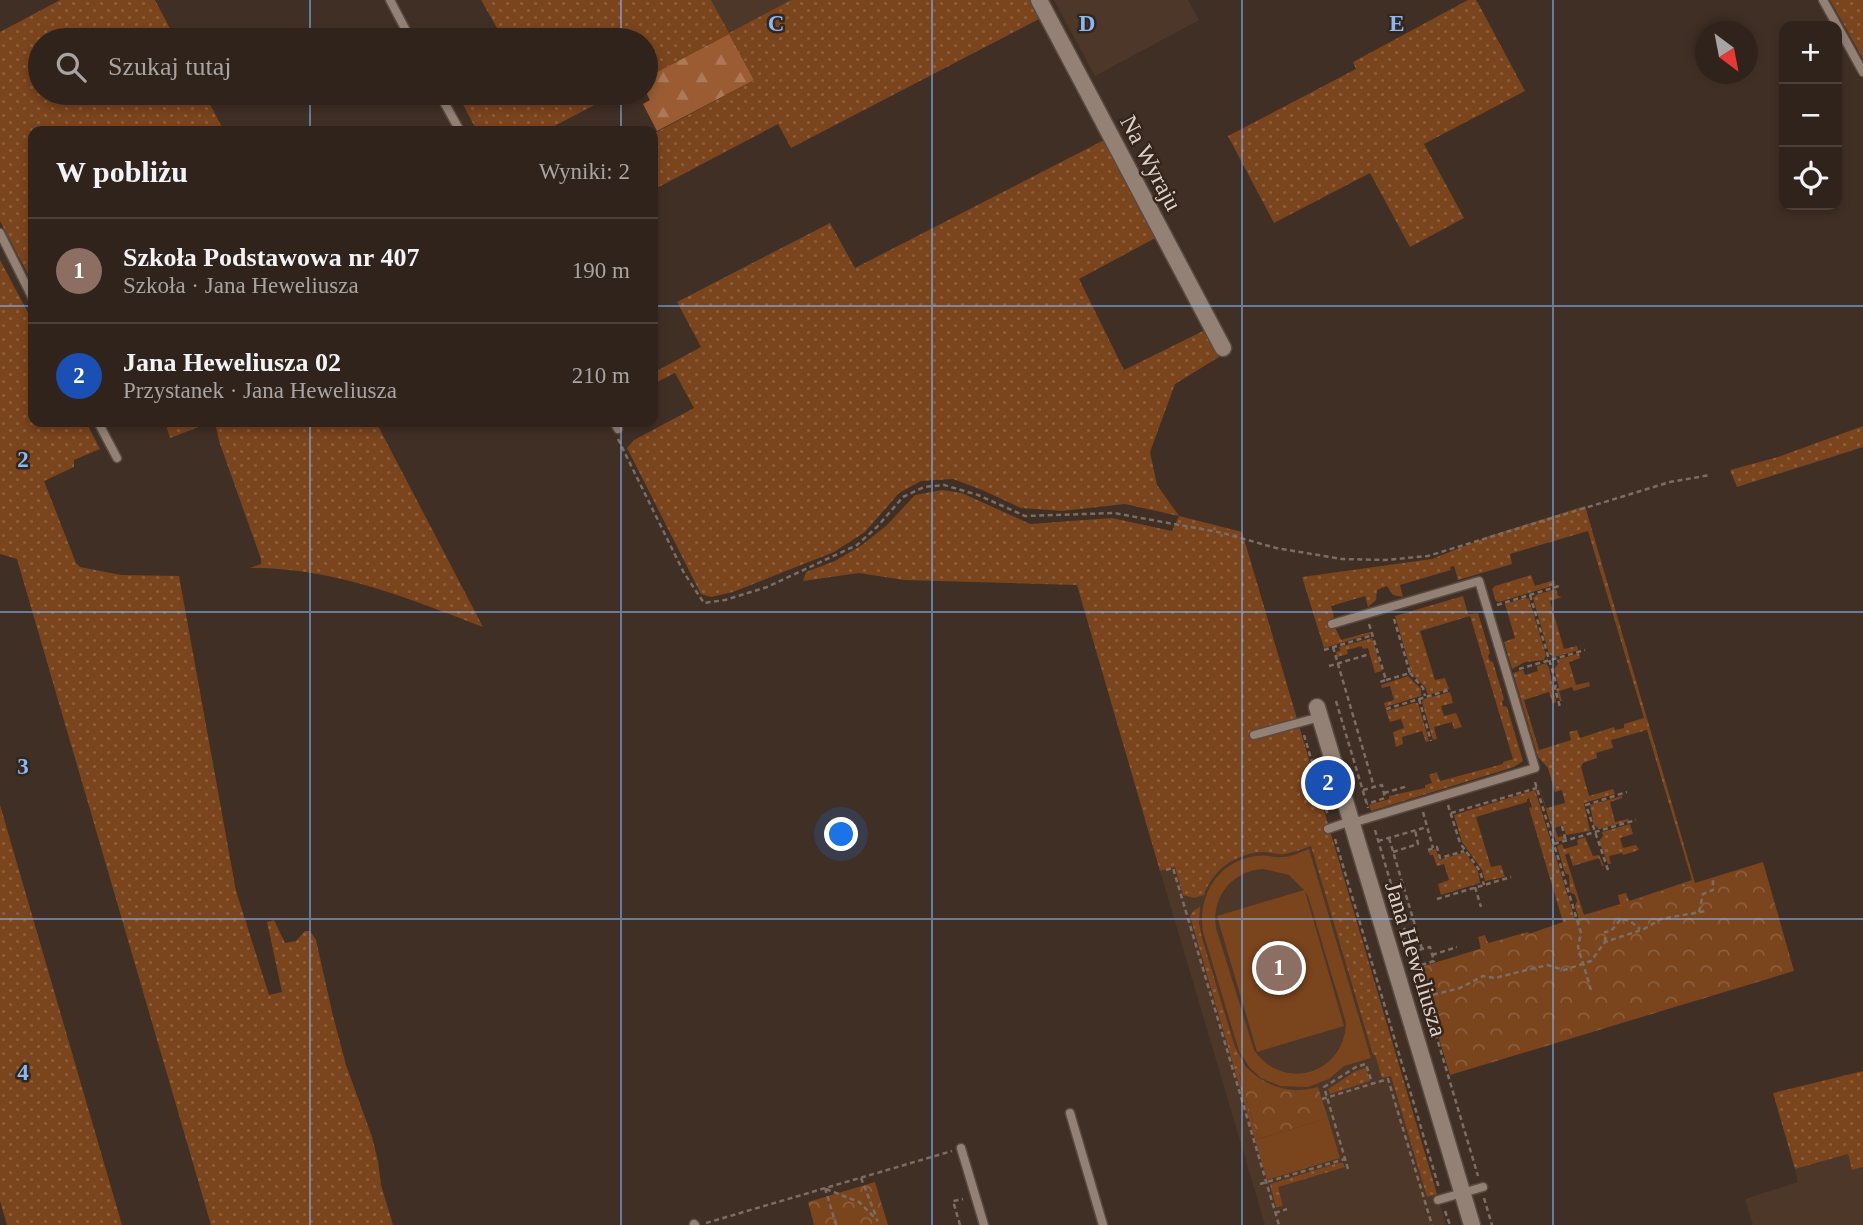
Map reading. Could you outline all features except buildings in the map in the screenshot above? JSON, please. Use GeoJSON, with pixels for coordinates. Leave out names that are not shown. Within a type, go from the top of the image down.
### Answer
{"type":"FeatureCollection","features":[{"type":"Feature","properties":{"kind":"street","name":"Na Wyraju"},"geometry":{"type":"LineString","coordinates":[[1039,0],[1223,348]]}},
{"type":"Feature","properties":{"kind":"street","name":"Jana Heweliusza"},"geometry":{"type":"LineString","coordinates":[[1319,712],[1472,1225]]}},
{"type":"Feature","properties":{"kind":"lane"},"geometry":{"type":"LineString","coordinates":[[390,0],[405,28]]}},
{"type":"Feature","properties":{"kind":"lane"},"geometry":{"type":"LineString","coordinates":[[1823,0],[1863,72]]}},
{"type":"Feature","properties":{"kind":"lane"},"geometry":{"type":"LineString","coordinates":[[446,105],[457,126]]}},
{"type":"Feature","properties":{"kind":"lane"},"geometry":{"type":"LineString","coordinates":[[0,233],[28,289]]}},
{"type":"Feature","properties":{"kind":"lane"},"geometry":{"type":"LineString","coordinates":[[101,427],[117,458]]}},
{"type":"Feature","properties":{"kind":"lane"},"geometry":{"type":"LineString","coordinates":[[1330,828],[1535,768],[1479,580],[1332,624]]}},
{"type":"Feature","properties":{"kind":"lane"},"geometry":{"type":"LineString","coordinates":[[1254,735],[1319,712]]}},
{"type":"Feature","properties":{"kind":"lane"},"geometry":{"type":"LineString","coordinates":[[1070,1113],[1103,1225]]}},
{"type":"Feature","properties":{"kind":"lane"},"geometry":{"type":"LineString","coordinates":[[961,1148],[984,1225]]}},
{"type":"Feature","properties":{"kind":"lane"},"geometry":{"type":"LineString","coordinates":[[1441,1200],[1482,1188]]}},
{"type":"Feature","properties":{"kind":"path"},"geometry":{"type":"LineString","coordinates":[[616,427],[619,443],[684,573],[704,603],[725,600],[767,587],[857,545],[903,497],[924,486],[944,485],[978,495],[1025,516],[1114,513],[1223,533],[1276,548],[1342,559],[1385,560],[1429,556],[1670,482],[1710,475]]}},
{"type":"Feature","properties":{"kind":"path"},"geometry":{"type":"LineString","coordinates":[[1488,608],[1559,586]]}},
{"type":"Feature","properties":{"kind":"path"},"geometry":{"type":"LineString","coordinates":[[1530,595],[1560,707]]}},
{"type":"Feature","properties":{"kind":"path"},"geometry":{"type":"LineString","coordinates":[[1366,614],[1386,680]]}},
{"type":"Feature","properties":{"kind":"path"},"geometry":{"type":"LineString","coordinates":[[1392,615],[1410,673],[1423,688],[1426,697]]}},
{"type":"Feature","properties":{"kind":"path"},"geometry":{"type":"LineString","coordinates":[[1324,650],[1373,635]]}},
{"type":"Feature","properties":{"kind":"path"},"geometry":{"type":"LineString","coordinates":[[1332,647],[1374,787]]}},
{"type":"Feature","properties":{"kind":"path"},"geometry":{"type":"LineString","coordinates":[[1507,673],[1585,650]]}},
{"type":"Feature","properties":{"kind":"path"},"geometry":{"type":"LineString","coordinates":[[1329,666],[1370,654]]}},
{"type":"Feature","properties":{"kind":"path"},"geometry":{"type":"LineString","coordinates":[[1380,682],[1410,673]]}},
{"type":"Feature","properties":{"kind":"path"},"geometry":{"type":"LineString","coordinates":[[1386,709],[1449,690]]}},
{"type":"Feature","properties":{"kind":"path"},"geometry":{"type":"LineString","coordinates":[[1419,699],[1431,741]]}},
{"type":"Feature","properties":{"kind":"path"},"geometry":{"type":"LineString","coordinates":[[1336,701],[1369,811]]}},
{"type":"Feature","properties":{"kind":"path"},"geometry":{"type":"LineString","coordinates":[[1338,706],[1349,703]]}},
{"type":"Feature","properties":{"kind":"path"},"geometry":{"type":"LineString","coordinates":[[1302,729],[1450,1225]]}},
{"type":"Feature","properties":{"kind":"path"},"geometry":{"type":"LineString","coordinates":[[1351,751],[1362,747]]}},
{"type":"Feature","properties":{"kind":"path"},"geometry":{"type":"LineString","coordinates":[[1531,769],[1581,933],[1578,947],[1591,990]]}},
{"type":"Feature","properties":{"kind":"path"},"geometry":{"type":"LineString","coordinates":[[1363,790],[1382,785],[1385,798],[1367,804]]}},
{"type":"Feature","properties":{"kind":"path"},"geometry":{"type":"LineString","coordinates":[[1384,793],[1409,786]]}},
{"type":"Feature","properties":{"kind":"path"},"geometry":{"type":"LineString","coordinates":[[1451,813],[1537,788]]}},
{"type":"Feature","properties":{"kind":"path"},"geometry":{"type":"LineString","coordinates":[[1608,870],[1599,854],[1586,805],[1627,792]]}},
{"type":"Feature","properties":{"kind":"path"},"geometry":{"type":"LineString","coordinates":[[1446,795],[1460,843],[1480,871],[1484,885]]}},
{"type":"Feature","properties":{"kind":"path"},"geometry":{"type":"LineString","coordinates":[[1420,802],[1433,848]]}},
{"type":"Feature","properties":{"kind":"path"},"geometry":{"type":"LineString","coordinates":[[1555,844],[1636,820]]}},
{"type":"Feature","properties":{"kind":"path"},"geometry":{"type":"LineString","coordinates":[[1373,823],[1492,1225]]}},
{"type":"Feature","properties":{"kind":"path"},"geometry":{"type":"LineString","coordinates":[[1562,826],[1566,841]]}},
{"type":"Feature","properties":{"kind":"path"},"geometry":{"type":"LineString","coordinates":[[1378,841],[1427,827]]}},
{"type":"Feature","properties":{"kind":"path"},"geometry":{"type":"LineString","coordinates":[[1394,852],[1419,844],[1415,830]]}},
{"type":"Feature","properties":{"kind":"path"},"geometry":{"type":"LineString","coordinates":[[1389,838],[1422,949]]}},
{"type":"Feature","properties":{"kind":"path"},"geometry":{"type":"LineString","coordinates":[[1428,850],[1437,847],[1440,858],[1465,850]]}},
{"type":"Feature","properties":{"kind":"path"},"geometry":{"type":"LineString","coordinates":[[1166,870],[1173,868],[1279,1225]]}},
{"type":"Feature","properties":{"kind":"path"},"geometry":{"type":"LineString","coordinates":[[1388,874],[1399,871]]}},
{"type":"Feature","properties":{"kind":"path"},"geometry":{"type":"LineString","coordinates":[[1437,899],[1511,877]]}},
{"type":"Feature","properties":{"kind":"path"},"geometry":{"type":"LineString","coordinates":[[1699,912],[1703,894],[1713,890],[1713,877]]}},
{"type":"Feature","properties":{"kind":"path"},"geometry":{"type":"LineString","coordinates":[[1475,887],[1481,907]]}},
{"type":"Feature","properties":{"kind":"path"},"geometry":{"type":"LineString","coordinates":[[1399,913],[1411,910]]}},
{"type":"Feature","properties":{"kind":"path"},"geometry":{"type":"LineString","coordinates":[[1424,997],[1460,988],[1483,976],[1495,978],[1547,965],[1564,970],[1591,961],[1605,942],[1641,930],[1661,919],[1706,911]]}},
{"type":"Feature","properties":{"kind":"path"},"geometry":{"type":"LineString","coordinates":[[1605,942],[1605,932],[1611,931],[1621,919],[1630,921],[1641,930]]}},
{"type":"Feature","properties":{"kind":"path"},"geometry":{"type":"LineString","coordinates":[[1411,952],[1430,947],[1434,961],[1415,967]]}},
{"type":"Feature","properties":{"kind":"path"},"geometry":{"type":"LineString","coordinates":[[1432,955],[1457,947]]}},
{"type":"Feature","properties":{"kind":"path"},"geometry":{"type":"LineString","coordinates":[[1348,1169],[1324,1087],[1356,1067],[1366,1064],[1372,1084]]}},
{"type":"Feature","properties":{"kind":"path"},"geometry":{"type":"LineString","coordinates":[[1322,1098],[1388,1079],[1432,1225]]}},
{"type":"Feature","properties":{"kind":"path"},"geometry":{"type":"LineString","coordinates":[[696,1225],[961,1148]]}},
{"type":"Feature","properties":{"kind":"path"},"geometry":{"type":"LineString","coordinates":[[1260,1184],[1345,1158]]}},
{"type":"Feature","properties":{"kind":"path"},"geometry":{"type":"LineString","coordinates":[[862,1178],[879,1223]]}},
{"type":"Feature","properties":{"kind":"path"},"geometry":{"type":"LineString","coordinates":[[825,1188],[859,1202],[879,1223]]}},
{"type":"Feature","properties":{"kind":"path"},"geometry":{"type":"LineString","coordinates":[[825,1188],[836,1225]]}},
{"type":"Feature","properties":{"kind":"path"},"geometry":{"type":"LineString","coordinates":[[960,1225],[953,1202],[966,1198]]}},
{"type":"Feature","properties":{"kind":"path"},"geometry":{"type":"LineString","coordinates":[[1275,1213],[1287,1209]]}},
{"type":"Feature","properties":{"kind":"shaded area"},"geometry":{"type":"Polygon","coordinates":[[[711,0],[791,0],[729,34],[711,0]]]}},
{"type":"Feature","properties":{"kind":"shaded area"},"geometry":{"type":"Polygon","coordinates":[[[1054,0],[1188,0],[1199,20],[1095,76],[1054,0]]]}},
{"type":"Feature","properties":{"kind":"shaded area"},"geometry":{"type":"Polygon","coordinates":[[[1326,821],[1446,1225],[1265,1225],[1160,871],[1326,821]]]}},
{"type":"Feature","properties":{"kind":"shaded area"},"geometry":{"type":"Polygon","coordinates":[[[1848,1154],[1852,1170],[1863,1167],[1863,1225],[1753,1225],[1745,1199],[1798,1182],[1795,1169],[1848,1154]]]}},
{"type":"Feature","properties":{"kind":"green space"},"geometry":{"type":"Polygon","coordinates":[[[60,0],[155,0],[170,28],[28,28],[28,105],[210,105],[221,126],[28,126],[28,274],[0,221],[0,32],[60,0]]]}},
{"type":"Feature","properties":{"kind":"green space"},"geometry":{"type":"Polygon","coordinates":[[[481,0],[711,0],[729,33],[791,0],[1031,0],[1041,18],[791,148],[778,124],[658,187],[658,131],[754,80],[729,34],[658,72],[658,28],[497,28],[481,0]]]}},
{"type":"Feature","properties":{"kind":"green space"},"geometry":{"type":"Polygon","coordinates":[[[1468,0],[1476,0],[1478,3],[1525,91],[1424,144],[1464,218],[1410,247],[1370,173],[1274,223],[1228,136],[1356,69],[1353,62],[1468,0]]]}},
{"type":"Feature","properties":{"kind":"green space"},"geometry":{"type":"Polygon","coordinates":[[[1830,0],[1863,0],[1863,59],[1842,21],[1830,0]]]}},
{"type":"Feature","properties":{"kind":"green space"},"geometry":{"type":"Polygon","coordinates":[[[729,34],[754,80],[658,130],[658,126],[654,126],[644,105],[658,105],[658,72],[729,34]]]}},
{"type":"Feature","properties":{"kind":"green space"},"geometry":{"type":"Polygon","coordinates":[[[463,105],[594,105],[554,126],[474,126],[463,105]]]}},
{"type":"Feature","properties":{"kind":"green space"},"geometry":{"type":"Polygon","coordinates":[[[1108,138],[1159,236],[1079,279],[1124,370],[1205,330],[1219,357],[1175,384],[1150,452],[1157,485],[1179,516],[1125,504],[1062,511],[1021,508],[953,479],[921,481],[899,493],[865,532],[834,552],[733,592],[711,597],[701,594],[627,448],[634,440],[694,408],[675,373],[658,382],[658,370],[701,347],[677,302],[830,223],[855,268],[1108,138]]]}},
{"type":"Feature","properties":{"kind":"green space"},"geometry":{"type":"Polygon","coordinates":[[[0,260],[28,313],[28,427],[89,427],[100,449],[74,460],[74,467],[44,481],[76,563],[80,567],[121,575],[179,576],[236,891],[269,995],[282,992],[267,922],[274,920],[285,943],[296,941],[305,931],[310,931],[316,940],[346,1065],[372,1137],[381,1185],[393,1225],[211,1225],[17,559],[0,554],[0,260]]]}},
{"type":"Feature","properties":{"kind":"green space"},"geometry":{"type":"Polygon","coordinates":[[[1863,426],[1863,447],[1737,487],[1730,470],[1778,457],[1863,426]]]}},
{"type":"Feature","properties":{"kind":"green space"},"geometry":{"type":"Polygon","coordinates":[[[167,427],[199,427],[170,438],[167,427]]]}},
{"type":"Feature","properties":{"kind":"green space"},"geometry":{"type":"Polygon","coordinates":[[[216,427],[379,427],[483,627],[369,586],[310,573],[250,568],[261,564],[261,559],[216,427]]]}},
{"type":"Feature","properties":{"kind":"green space"},"geometry":{"type":"Polygon","coordinates":[[[942,490],[962,493],[1030,524],[1112,518],[1172,531],[1179,516],[1242,532],[1437,1194],[1427,1197],[1391,1076],[1382,1078],[1373,1055],[1311,846],[1285,854],[1253,853],[1235,859],[1219,871],[1204,895],[1194,898],[1183,895],[1175,867],[1160,871],[1077,585],[904,580],[859,573],[803,581],[806,572],[835,561],[862,545],[887,525],[915,495],[942,490]]]}},
{"type":"Feature","properties":{"kind":"green space"},"geometry":{"type":"Polygon","coordinates":[[[1585,506],[1695,883],[1583,933],[1575,906],[1577,901],[1575,895],[1570,892],[1569,875],[1565,873],[1557,846],[1562,844],[1564,849],[1578,845],[1577,840],[1585,837],[1593,856],[1599,855],[1604,866],[1599,858],[1573,866],[1569,853],[1565,855],[1584,915],[1620,904],[1618,895],[1626,893],[1629,901],[1692,880],[1647,730],[1611,740],[1613,748],[1596,753],[1597,758],[1583,763],[1581,767],[1589,796],[1613,789],[1615,794],[1584,803],[1590,831],[1566,835],[1563,825],[1555,828],[1558,837],[1564,836],[1565,840],[1556,842],[1536,777],[1546,808],[1565,803],[1562,790],[1555,792],[1548,768],[1538,757],[1513,673],[1523,670],[1525,675],[1538,671],[1537,666],[1546,663],[1549,668],[1556,702],[1553,704],[1549,692],[1524,700],[1539,750],[1571,740],[1569,732],[1577,730],[1580,738],[1614,727],[1615,730],[1624,728],[1624,724],[1644,718],[1588,531],[1510,554],[1512,564],[1458,580],[1454,566],[1450,567],[1451,570],[1400,585],[1403,597],[1393,595],[1387,586],[1377,590],[1376,600],[1368,607],[1365,596],[1331,606],[1334,617],[1331,619],[1341,640],[1370,632],[1371,634],[1324,648],[1302,577],[1432,559],[1492,535],[1585,506]]]}},
{"type":"Feature","properties":{"kind":"green space"},"geometry":{"type":"Polygon","coordinates":[[[1531,575],[1535,586],[1554,580],[1555,585],[1496,601],[1492,589],[1495,586],[1531,575]]]}},
{"type":"Feature","properties":{"kind":"green space"},"geometry":{"type":"Polygon","coordinates":[[[1556,589],[1558,596],[1562,597],[1550,601],[1564,649],[1577,646],[1578,650],[1555,657],[1549,654],[1533,598],[1556,589]]]}},
{"type":"Feature","properties":{"kind":"green space"},"geometry":{"type":"Polygon","coordinates":[[[1463,596],[1468,614],[1478,613],[1490,653],[1488,656],[1493,662],[1504,699],[1503,706],[1507,707],[1523,761],[1514,767],[1371,811],[1369,805],[1389,799],[1389,796],[1425,788],[1425,785],[1432,783],[1429,775],[1437,772],[1440,781],[1513,759],[1470,616],[1420,631],[1435,680],[1445,678],[1449,689],[1428,695],[1425,687],[1412,674],[1395,616],[1463,596]]]}},
{"type":"Feature","properties":{"kind":"green space"},"geometry":{"type":"Polygon","coordinates":[[[1529,599],[1546,655],[1544,660],[1525,662],[1512,669],[1504,642],[1515,638],[1505,604],[1529,599]]]}},
{"type":"Feature","properties":{"kind":"green space"},"geometry":{"type":"Polygon","coordinates":[[[1372,638],[1382,671],[1375,673],[1368,648],[1363,649],[1362,646],[1347,650],[1348,654],[1337,657],[1339,647],[1372,638]]]}},
{"type":"Feature","properties":{"kind":"green space"},"geometry":{"type":"Polygon","coordinates":[[[1579,653],[1580,658],[1569,662],[1576,685],[1589,682],[1590,686],[1574,691],[1572,687],[1559,691],[1560,701],[1554,669],[1558,664],[1557,660],[1579,653]]]}},
{"type":"Feature","properties":{"kind":"green space"},"geometry":{"type":"Polygon","coordinates":[[[1408,676],[1421,689],[1421,696],[1385,707],[1384,703],[1394,700],[1390,686],[1382,688],[1381,685],[1408,676]]]}},
{"type":"Feature","properties":{"kind":"green space"},"geometry":{"type":"Polygon","coordinates":[[[1450,692],[1453,703],[1441,706],[1444,716],[1456,713],[1462,727],[1454,729],[1452,722],[1434,727],[1437,739],[1433,740],[1422,702],[1424,699],[1450,692]]]}},
{"type":"Feature","properties":{"kind":"green space"},"geometry":{"type":"Polygon","coordinates":[[[1418,703],[1429,741],[1426,742],[1422,731],[1402,737],[1403,744],[1396,747],[1393,732],[1404,728],[1401,719],[1390,722],[1386,711],[1418,703]]]}},
{"type":"Feature","properties":{"kind":"green space"},"geometry":{"type":"Polygon","coordinates":[[[1535,790],[1579,932],[1426,995],[1418,968],[1481,949],[1478,937],[1485,935],[1488,943],[1528,932],[1529,934],[1563,922],[1529,808],[1532,807],[1529,798],[1527,802],[1476,817],[1491,867],[1501,865],[1505,877],[1485,881],[1482,870],[1462,842],[1454,815],[1535,790]]]}},
{"type":"Feature","properties":{"kind":"green space"},"geometry":{"type":"Polygon","coordinates":[[[1622,796],[1610,802],[1615,822],[1629,821],[1599,829],[1594,825],[1590,805],[1622,796]]]}},
{"type":"Feature","properties":{"kind":"green space"},"geometry":{"type":"Polygon","coordinates":[[[0,805],[122,1225],[7,1225],[0,1201],[0,805]]]}},
{"type":"Feature","properties":{"kind":"green space"},"geometry":{"type":"Polygon","coordinates":[[[1630,824],[1633,834],[1620,838],[1623,848],[1636,845],[1639,850],[1609,856],[1611,864],[1608,864],[1599,841],[1603,836],[1602,832],[1630,824]]]}},
{"type":"Feature","properties":{"kind":"green space"},"geometry":{"type":"Polygon","coordinates":[[[1309,849],[1371,1058],[1344,1066],[1329,1079],[1308,1087],[1280,1086],[1261,1078],[1250,1068],[1239,1051],[1203,932],[1203,906],[1213,882],[1231,865],[1256,856],[1286,857],[1309,849]],[[1263,869],[1233,880],[1220,896],[1215,917],[1216,928],[1254,1050],[1266,1063],[1280,1071],[1295,1074],[1310,1072],[1335,1055],[1343,1041],[1346,1023],[1308,896],[1305,891],[1344,1026],[1257,1052],[1217,916],[1304,890],[1289,875],[1263,869]]]}},
{"type":"Feature","properties":{"kind":"green space"},"geometry":{"type":"Polygon","coordinates":[[[1436,849],[1439,860],[1465,852],[1478,871],[1480,883],[1441,895],[1438,884],[1449,880],[1444,864],[1437,866],[1433,855],[1428,851],[1436,849]]]}},
{"type":"Feature","properties":{"kind":"green space"},"geometry":{"type":"Polygon","coordinates":[[[1763,862],[1794,971],[1450,1075],[1418,968],[1763,862]]]}},
{"type":"Feature","properties":{"kind":"green space"},"geometry":{"type":"Polygon","coordinates":[[[1200,907],[1202,938],[1235,1047],[1246,1067],[1239,1074],[1258,1139],[1255,1140],[1190,916],[1200,907]]]}},
{"type":"Feature","properties":{"kind":"green space"},"geometry":{"type":"Polygon","coordinates":[[[1246,1067],[1262,1080],[1279,1087],[1298,1090],[1318,1087],[1328,1118],[1258,1139],[1239,1073],[1246,1067]]]}},
{"type":"Feature","properties":{"kind":"green space"},"geometry":{"type":"Polygon","coordinates":[[[1366,1068],[1370,1081],[1330,1094],[1328,1089],[1356,1071],[1366,1068]]]}},
{"type":"Feature","properties":{"kind":"green space"},"geometry":{"type":"Polygon","coordinates":[[[1863,1071],[1863,1167],[1852,1170],[1848,1154],[1795,1169],[1773,1093],[1863,1071]]]}},
{"type":"Feature","properties":{"kind":"green space"},"geometry":{"type":"Polygon","coordinates":[[[1328,1118],[1340,1158],[1267,1180],[1255,1140],[1328,1118]]]}},
{"type":"Feature","properties":{"kind":"green space"},"geometry":{"type":"Polygon","coordinates":[[[1343,1163],[1345,1167],[1278,1187],[1283,1206],[1276,1207],[1270,1184],[1343,1163]]]}},
{"type":"Feature","properties":{"kind":"green space"},"geometry":{"type":"Polygon","coordinates":[[[875,1182],[888,1225],[814,1225],[808,1202],[875,1182]]]}},
{"type":"Feature","properties":{"kind":"place","name":"Jana Heweliusza 02"},"geometry":{"type":"Point","coordinates":[1328,783]}},
{"type":"Feature","properties":{"kind":"place","name":"Szkoła Podstawowa nr 407"},"geometry":{"type":"Point","coordinates":[1279,968]}}]}
